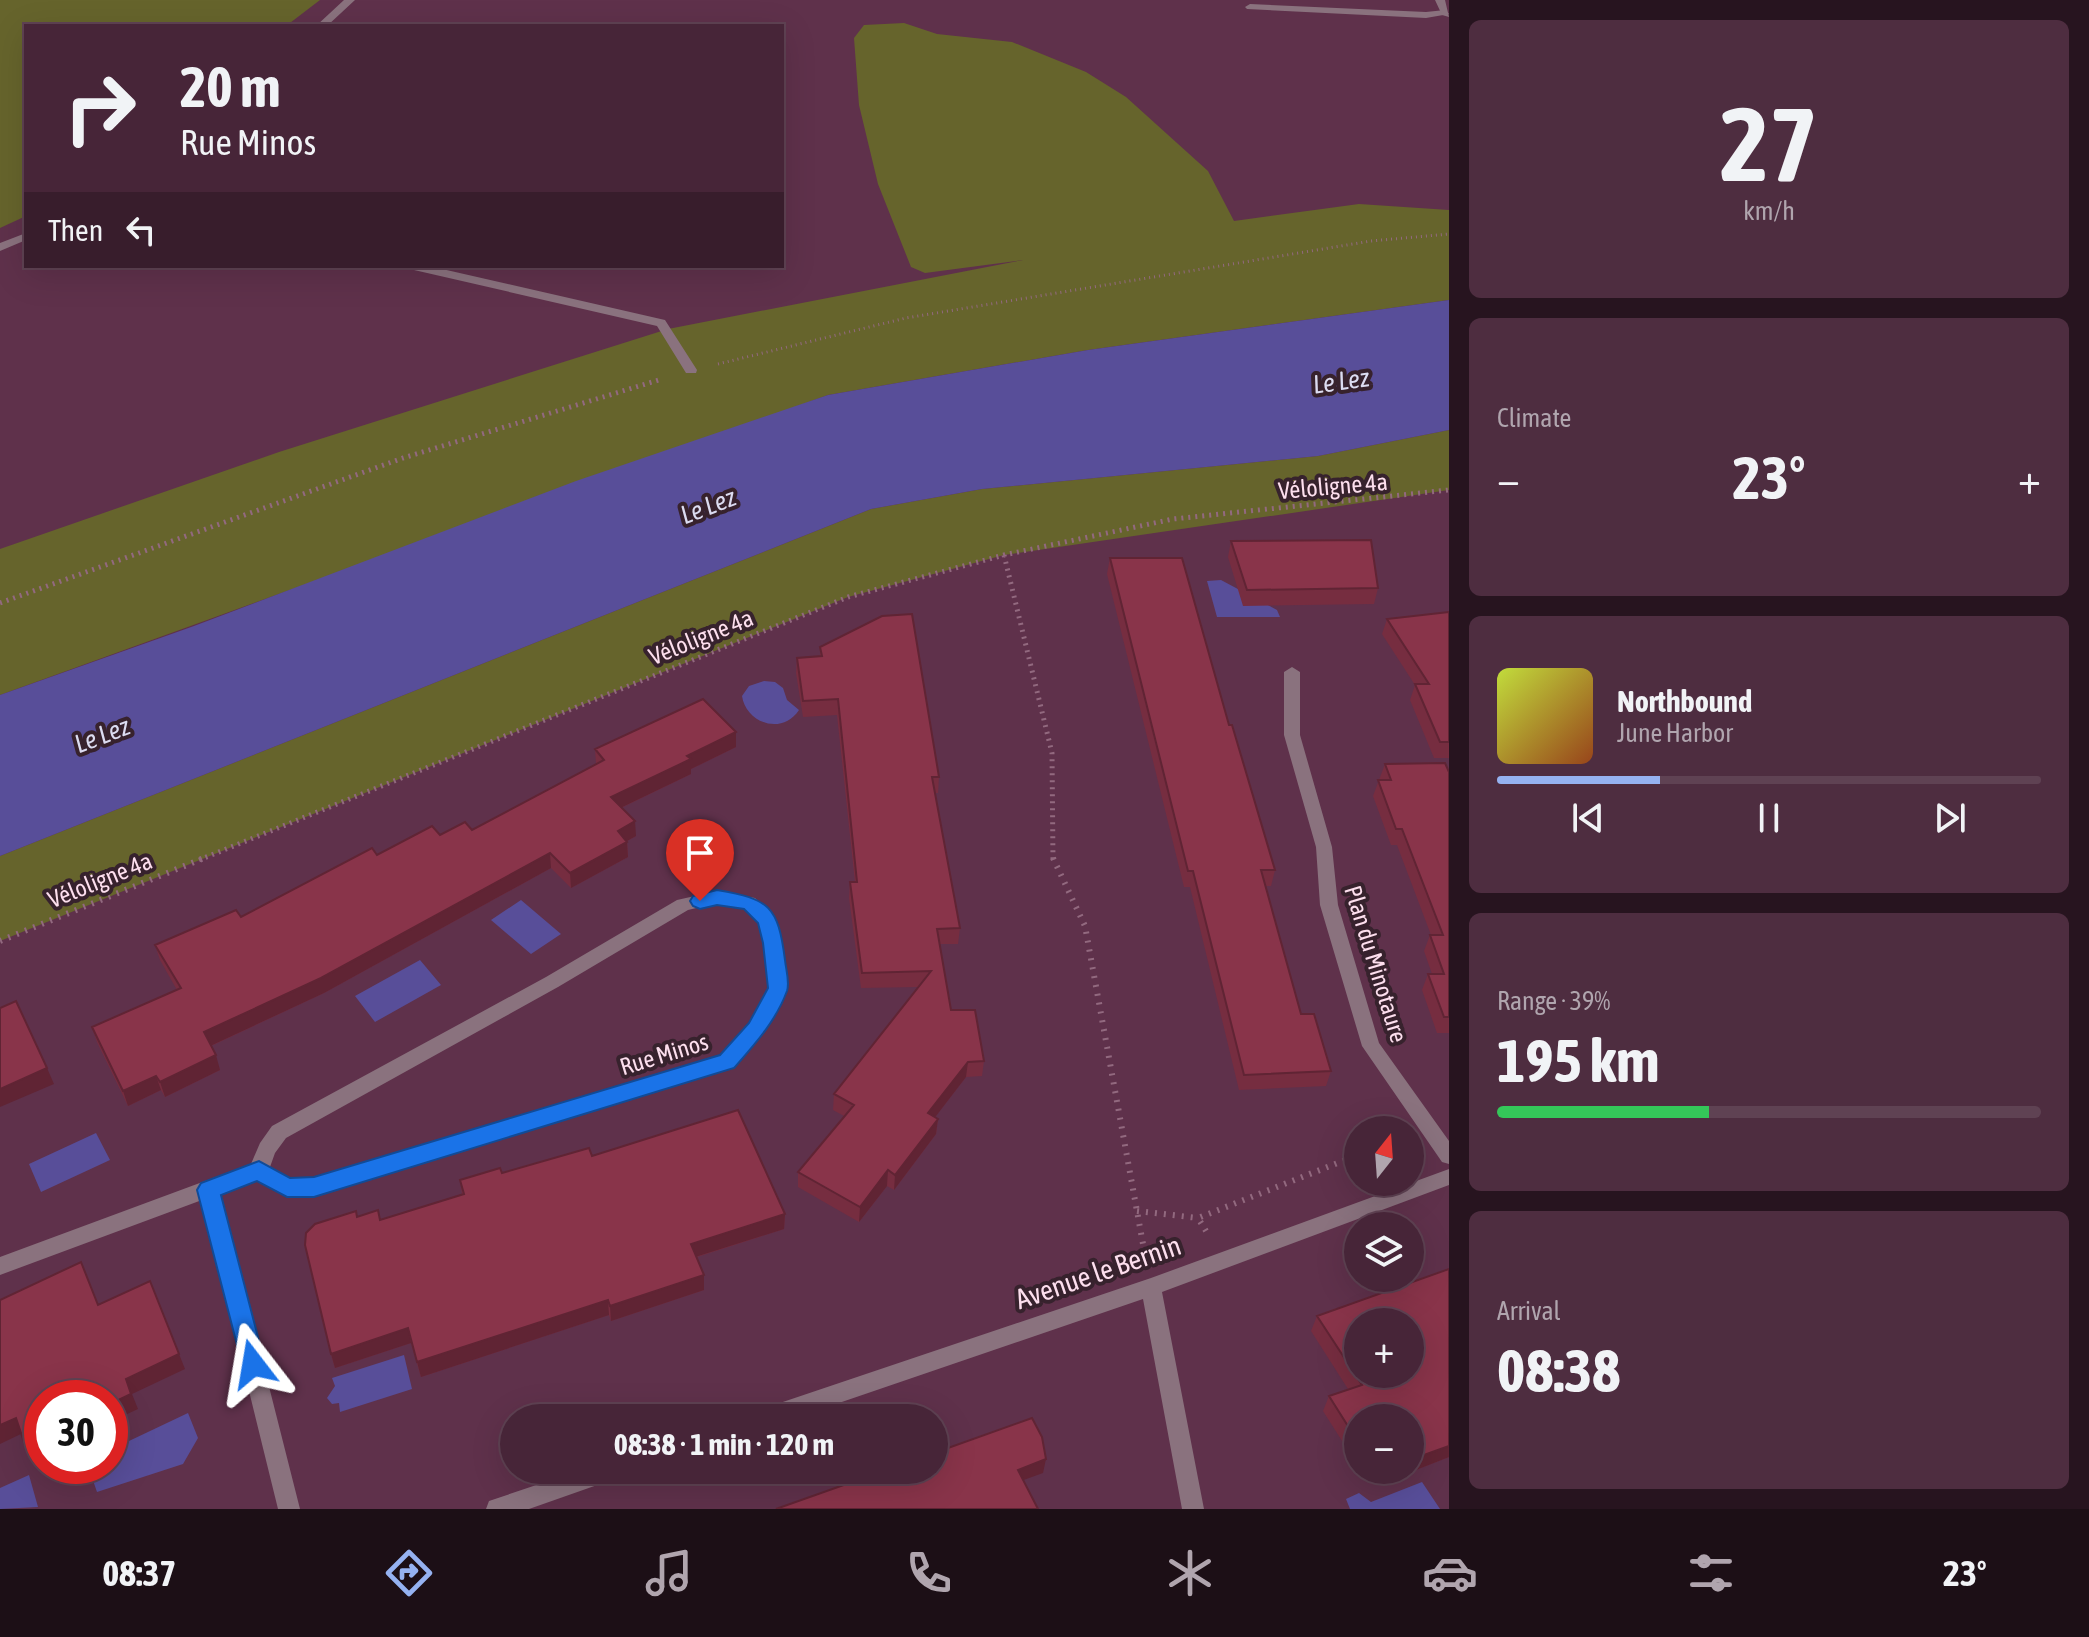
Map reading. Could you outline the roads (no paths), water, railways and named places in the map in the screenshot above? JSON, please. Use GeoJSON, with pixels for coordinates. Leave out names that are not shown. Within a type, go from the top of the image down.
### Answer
{"type":"FeatureCollection","features":[{"type":"Feature","properties":{"kind":"street"},"geometry":{"type":"LineString","coordinates":[[323,24],[350,0]]}},
{"type":"Feature","properties":{"kind":"street"},"geometry":{"type":"LineString","coordinates":[[1250,7],[1426,15],[1447,13],[1440,0]]}},
{"type":"Feature","properties":{"kind":"street"},"geometry":{"type":"LineString","coordinates":[[0,247],[24,237]]}},
{"type":"Feature","properties":{"kind":"street"},"geometry":{"type":"LineString","coordinates":[[423,268],[661,323],[691,370]]}},
{"type":"Feature","properties":{"kind":"street","name":"Plan du Minotaure"},"geometry":{"type":"LineString","coordinates":[[1292,672],[1292,735],[1324,847],[1329,905],[1371,1046],[1449,1156]]}},
{"type":"Feature","properties":{"kind":"street","name":"Rue Minos"},"geometry":{"type":"LineString","coordinates":[[717,897],[749,903],[768,920],[778,988],[756,1029],[727,1062],[314,1187],[287,1188],[259,1170],[267,1149],[279,1132],[552,982],[683,905],[717,897]]}},
{"type":"Feature","properties":{"kind":"street"},"geometry":{"type":"LineString","coordinates":[[0,1266],[259,1170]]}},
{"type":"Feature","properties":{"kind":"street","name":"Avenue le Bernin"},"geometry":{"type":"LineString","coordinates":[[806,1404],[1151,1287],[1449,1177]]}},
{"type":"Feature","properties":{"kind":"street"},"geometry":{"type":"LineString","coordinates":[[209,1190],[289,1509]]}},
{"type":"Feature","properties":{"kind":"street"},"geometry":{"type":"LineString","coordinates":[[1151,1287],[1193,1509]]}},
{"type":"Feature","properties":{"kind":"street"},"geometry":{"type":"LineString","coordinates":[[497,1509],[571,1484]]}},
{"type":"Feature","properties":{"kind":"water","name":"Le Lez"},"geometry":{"type":"Polygon","coordinates":[[[1449,300],[1449,430],[1318,456],[982,489],[871,509],[0,856],[0,695],[194,626],[576,481],[828,395],[1088,350],[1449,300]]]}},
{"type":"Feature","properties":{"kind":"water"},"geometry":{"type":"Polygon","coordinates":[[[1221,580],[1277,610],[1280,617],[1217,617],[1207,581],[1221,580]]]}},
{"type":"Feature","properties":{"kind":"water"},"geometry":{"type":"Polygon","coordinates":[[[764,681],[775,682],[783,688],[787,700],[799,710],[792,718],[783,723],[766,723],[750,713],[742,696],[749,686],[764,681]]]}},
{"type":"Feature","properties":{"kind":"water"},"geometry":{"type":"Polygon","coordinates":[[[521,900],[561,934],[531,954],[491,920],[521,900]]]}},
{"type":"Feature","properties":{"kind":"water"},"geometry":{"type":"Polygon","coordinates":[[[420,960],[441,985],[375,1022],[355,996],[420,960]]]}},
{"type":"Feature","properties":{"kind":"water"},"geometry":{"type":"Polygon","coordinates":[[[96,1133],[110,1160],[41,1192],[29,1164],[96,1133]]]}},
{"type":"Feature","properties":{"kind":"water"},"geometry":{"type":"Polygon","coordinates":[[[404,1355],[412,1389],[340,1412],[339,1403],[332,1404],[327,1398],[335,1386],[332,1378],[404,1355]]]}},
{"type":"Feature","properties":{"kind":"water"},"geometry":{"type":"Polygon","coordinates":[[[188,1413],[198,1438],[183,1464],[128,1482],[128,1441],[188,1413]]]}},
{"type":"Feature","properties":{"kind":"water"},"geometry":{"type":"Polygon","coordinates":[[[24,1477],[24,1484],[32,1484],[38,1507],[0,1509],[0,1488],[24,1477]]]}},
{"type":"Feature","properties":{"kind":"water"},"geometry":{"type":"Polygon","coordinates":[[[94,1484],[122,1484],[97,1492],[94,1484]]]}},
{"type":"Feature","properties":{"kind":"water"},"geometry":{"type":"Polygon","coordinates":[[[1423,1484],[1440,1509],[1350,1509],[1346,1499],[1359,1493],[1371,1502],[1423,1484]]]}}]}
